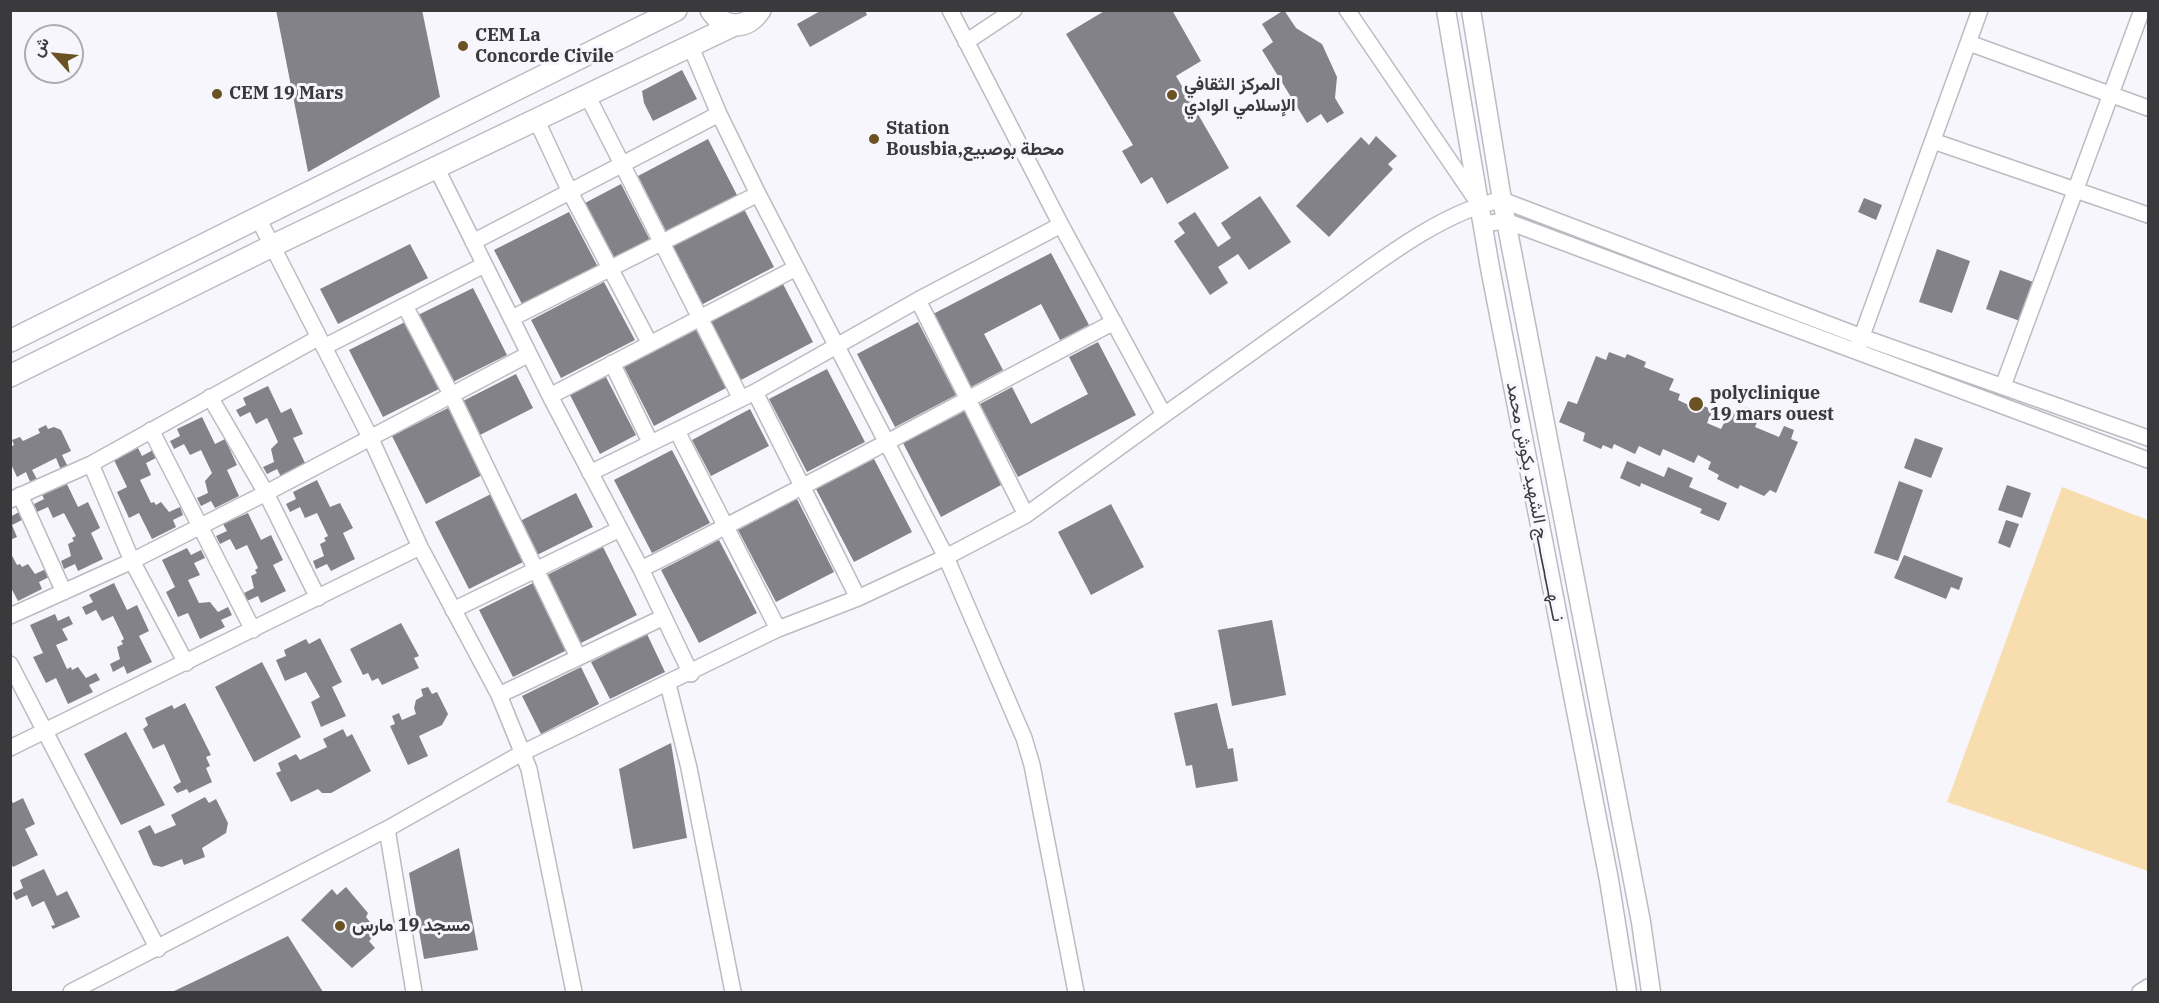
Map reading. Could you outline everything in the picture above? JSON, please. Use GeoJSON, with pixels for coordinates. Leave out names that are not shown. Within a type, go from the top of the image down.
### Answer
{"type":"FeatureCollection","features":[{"type":"Feature","properties":{"kind":"main road"},"geometry":{"type":"LineString","coordinates":[[10,341],[676,10]]}},
{"type":"Feature","properties":{"kind":"main road"},"geometry":{"type":"LineString","coordinates":[[711,10],[717,19],[732,26]]}},
{"type":"Feature","properties":{"kind":"main road"},"geometry":{"type":"LineString","coordinates":[[10,376],[587,94],[732,26],[748,23],[760,10]]}},
{"type":"Feature","properties":{"kind":"street"},"geometry":{"type":"LineString","coordinates":[[950,10],[1061,225],[1164,415]]}},
{"type":"Feature","properties":{"kind":"street"},"geometry":{"type":"LineString","coordinates":[[966,42],[1014,10]]}},
{"type":"Feature","properties":{"kind":"street"},"geometry":{"type":"LineString","coordinates":[[1347,10],[1479,204]]}},
{"type":"Feature","properties":{"kind":"street","name":"نـــهـــــــــــج الشهيد بكوش محمد"},"geometry":{"type":"LineString","coordinates":[[1446,10],[1482,224],[1609,880],[1627,993]]}},
{"type":"Feature","properties":{"kind":"street","name":"نـــهـــــــــــج الشهيد بكوش محمد"},"geometry":{"type":"LineString","coordinates":[[1471,10],[1502,200],[1634,887],[1651,993]]}},
{"type":"Feature","properties":{"kind":"street"},"geometry":{"type":"LineString","coordinates":[[1856,353],[1980,10]]}},
{"type":"Feature","properties":{"kind":"street"},"geometry":{"type":"LineString","coordinates":[[2003,386],[2078,190],[2142,10]]}},
{"type":"Feature","properties":{"kind":"street"},"geometry":{"type":"LineString","coordinates":[[1969,42],[2148,108]]}},
{"type":"Feature","properties":{"kind":"street"},"geometry":{"type":"LineString","coordinates":[[690,45],[719,114],[758,194],[946,557],[1024,738],[1032,765],[1076,993]]}},
{"type":"Feature","properties":{"kind":"street"},"geometry":{"type":"LineString","coordinates":[[587,94],[698,318],[803,485],[858,598]]}},
{"type":"Feature","properties":{"kind":"street"},"geometry":{"type":"LineString","coordinates":[[473,242],[719,114]]}},
{"type":"Feature","properties":{"kind":"street"},"geometry":{"type":"LineString","coordinates":[[536,119],[570,192],[650,344]]}},
{"type":"Feature","properties":{"kind":"street"},"geometry":{"type":"LineString","coordinates":[[1933,141],[2148,215]]}},
{"type":"Feature","properties":{"kind":"street"},"geometry":{"type":"LineString","coordinates":[[436,167],[550,396],[641,569],[691,674]]}},
{"type":"Feature","properties":{"kind":"street"},"geometry":{"type":"LineString","coordinates":[[512,318],[661,245],[758,194]]}},
{"type":"Feature","properties":{"kind":"street"},"geometry":{"type":"LineString","coordinates":[[71,993],[387,829],[522,753],[691,674],[778,629],[858,598],[946,557],[1026,515],[1373,266],[1441,223],[1479,204],[1502,200],[1862,337],[2148,438]]}},
{"type":"Feature","properties":{"kind":"street"},"geometry":{"type":"LineString","coordinates":[[258,218],[274,245],[371,439],[420,548],[499,695],[522,753],[534,792],[574,993]]}},
{"type":"Feature","properties":{"kind":"street"},"geometry":{"type":"LineString","coordinates":[[1482,224],[1506,220],[1856,353],[2148,460]]}},
{"type":"Feature","properties":{"kind":"street"},"geometry":{"type":"LineString","coordinates":[[590,473],[748,395],[918,300],[1061,225]]}},
{"type":"Feature","properties":{"kind":"street"},"geometry":{"type":"LineString","coordinates":[[64,592],[15,498],[91,464],[210,397],[321,342],[405,306],[484,265]]}},
{"type":"Feature","properties":{"kind":"street"},"geometry":{"type":"LineString","coordinates":[[550,396],[796,268]]}},
{"type":"Feature","properties":{"kind":"street"},"geometry":{"type":"LineString","coordinates":[[918,300],[1026,515]]}},
{"type":"Feature","properties":{"kind":"street"},"geometry":{"type":"LineString","coordinates":[[405,306],[451,394],[578,657]]}},
{"type":"Feature","properties":{"kind":"street"},"geometry":{"type":"LineString","coordinates":[[641,569],[886,444],[966,399],[1114,322]]}},
{"type":"Feature","properties":{"kind":"street"},"geometry":{"type":"LineString","coordinates":[[10,616],[132,561],[266,494],[529,354]]}},
{"type":"Feature","properties":{"kind":"street"},"geometry":{"type":"LineString","coordinates":[[612,363],[650,442]]}},
{"type":"Feature","properties":{"kind":"street"},"geometry":{"type":"LineString","coordinates":[[210,397],[266,494],[318,598]]}},
{"type":"Feature","properties":{"kind":"street"},"geometry":{"type":"LineString","coordinates":[[151,430],[253,630]]}},
{"type":"Feature","properties":{"kind":"street"},"geometry":{"type":"LineString","coordinates":[[677,431],[724,528],[778,629]]}},
{"type":"Feature","properties":{"kind":"street"},"geometry":{"type":"LineString","coordinates":[[91,464],[132,561],[186,663]]}},
{"type":"Feature","properties":{"kind":"street"},"geometry":{"type":"LineString","coordinates":[[453,610],[620,529]]}},
{"type":"Feature","properties":{"kind":"street"},"geometry":{"type":"LineString","coordinates":[[10,748],[420,548]]}},
{"type":"Feature","properties":{"kind":"street"},"geometry":{"type":"LineString","coordinates":[[499,695],[664,617]]}},
{"type":"Feature","properties":{"kind":"street"},"geometry":{"type":"LineString","coordinates":[[10,664],[158,949]]}},
{"type":"Feature","properties":{"kind":"street"},"geometry":{"type":"LineString","coordinates":[[668,684],[688,768],[733,993]]}},
{"type":"Feature","properties":{"kind":"street"},"geometry":{"type":"LineString","coordinates":[[387,829],[414,993]]}},
{"type":"Feature","properties":{"kind":"street"},"geometry":{"type":"LineString","coordinates":[[2140,993],[2148,987]]}},
{"type":"Feature","properties":{"kind":"shaded area"},"geometry":{"type":"Polygon","coordinates":[[[2062,487],[2148,520],[2148,871],[1947,802],[2062,487]]]}},
{"type":"Feature","properties":{"kind":"building"},"geometry":{"type":"Polygon","coordinates":[[[276,10],[422,10],[440,97],[308,172],[276,10]]]}},
{"type":"Feature","properties":{"kind":"building"},"geometry":{"type":"Polygon","coordinates":[[[822,10],[865,10],[867,15],[810,47],[797,24],[822,10]]]}},
{"type":"Feature","properties":{"kind":"building"},"geometry":{"type":"Polygon","coordinates":[[[1106,10],[1172,10],[1201,61],[1176,76],[1229,168],[1167,204],[1152,177],[1141,184],[1122,151],[1133,145],[1066,34],[1106,10]]]}},
{"type":"Feature","properties":{"kind":"building"},"geometry":{"type":"Polygon","coordinates":[[[1284,10],[1296,28],[1322,44],[1337,77],[1335,98],[1344,113],[1327,123],[1321,114],[1307,123],[1262,50],[1273,42],[1262,24],[1284,10]]]}},
{"type":"Feature","properties":{"kind":"building"},"geometry":{"type":"Polygon","coordinates":[[[682,70],[697,99],[653,121],[644,103],[642,91],[682,70]]]}},
{"type":"Feature","properties":{"kind":"building"},"geometry":{"type":"Polygon","coordinates":[[[1376,136],[1397,156],[1388,164],[1393,169],[1329,237],[1296,206],[1361,137],[1369,145],[1376,136]]]}},
{"type":"Feature","properties":{"kind":"building"},"geometry":{"type":"Polygon","coordinates":[[[708,139],[737,195],[666,231],[638,176],[708,139]]]}},
{"type":"Feature","properties":{"kind":"building"},"geometry":{"type":"Polygon","coordinates":[[[621,184],[650,240],[614,259],[585,203],[621,184]]]}},
{"type":"Feature","properties":{"kind":"building"},"geometry":{"type":"Polygon","coordinates":[[[1260,196],[1291,242],[1249,270],[1238,254],[1218,267],[1228,283],[1210,295],[1174,241],[1185,233],[1178,223],[1195,212],[1218,247],[1231,238],[1221,223],[1260,196]]]}},
{"type":"Feature","properties":{"kind":"building"},"geometry":{"type":"Polygon","coordinates":[[[1864,198],[1882,205],[1876,220],[1858,212],[1864,198]]]}},
{"type":"Feature","properties":{"kind":"building"},"geometry":{"type":"Polygon","coordinates":[[[744,209],[774,267],[701,305],[671,247],[744,209]]]}},
{"type":"Feature","properties":{"kind":"building"},"geometry":{"type":"Polygon","coordinates":[[[569,212],[598,267],[523,306],[494,250],[569,212]]]}},
{"type":"Feature","properties":{"kind":"building"},"geometry":{"type":"Polygon","coordinates":[[[410,244],[428,278],[338,324],[320,289],[410,244]]]}},
{"type":"Feature","properties":{"kind":"building"},"geometry":{"type":"Polygon","coordinates":[[[1937,249],[1970,261],[1952,313],[1919,302],[1937,249]]]}},
{"type":"Feature","properties":{"kind":"building"},"geometry":{"type":"Polygon","coordinates":[[[1051,253],[1089,325],[1060,340],[1041,304],[984,334],[1003,370],[971,387],[933,314],[1051,253]]]}},
{"type":"Feature","properties":{"kind":"building"},"geometry":{"type":"Polygon","coordinates":[[[2000,270],[2036,283],[2023,322],[1986,309],[2000,270]]]}},
{"type":"Feature","properties":{"kind":"building"},"geometry":{"type":"Polygon","coordinates":[[[604,282],[635,340],[561,378],[531,320],[604,282]]]}},
{"type":"Feature","properties":{"kind":"building"},"geometry":{"type":"Polygon","coordinates":[[[783,284],[813,342],[741,380],[710,322],[783,284]]]}},
{"type":"Feature","properties":{"kind":"building"},"geometry":{"type":"Polygon","coordinates":[[[473,288],[507,355],[451,383],[418,315],[473,288]]]}},
{"type":"Feature","properties":{"kind":"building"},"geometry":{"type":"Polygon","coordinates":[[[407,321],[441,388],[383,417],[349,350],[407,321]]]}},
{"type":"Feature","properties":{"kind":"building"},"geometry":{"type":"Polygon","coordinates":[[[918,322],[956,395],[895,427],[857,354],[918,322]]]}},
{"type":"Feature","properties":{"kind":"building"},"geometry":{"type":"Polygon","coordinates":[[[696,330],[726,388],[654,426],[624,367],[696,330]]]}},
{"type":"Feature","properties":{"kind":"building"},"geometry":{"type":"Polygon","coordinates":[[[1098,342],[1136,415],[1018,477],[980,404],[1012,387],[1031,424],[1088,394],[1069,357],[1098,342]]]}},
{"type":"Feature","properties":{"kind":"building"},"geometry":{"type":"Polygon","coordinates":[[[1609,352],[1625,358],[1627,354],[1646,362],[1644,367],[1674,379],[1669,390],[1680,394],[1678,400],[1697,409],[1699,404],[1713,410],[1707,423],[1721,429],[1728,415],[1734,410],[1743,414],[1746,407],[1761,413],[1755,427],[1779,437],[1784,426],[1794,430],[1791,439],[1798,442],[1776,493],[1770,490],[1764,496],[1740,485],[1738,489],[1717,479],[1719,475],[1708,469],[1711,462],[1698,455],[1694,463],[1663,449],[1660,456],[1639,446],[1635,454],[1614,444],[1612,449],[1603,445],[1601,449],[1583,441],[1585,433],[1559,422],[1568,401],[1577,404],[1596,356],[1606,360],[1609,352]]]}},
{"type":"Feature","properties":{"kind":"building"},"geometry":{"type":"Polygon","coordinates":[[[827,369],[865,442],[807,472],[769,399],[827,369]]]}},
{"type":"Feature","properties":{"kind":"building"},"geometry":{"type":"Polygon","coordinates":[[[516,374],[533,408],[478,436],[461,402],[516,374]]]}},
{"type":"Feature","properties":{"kind":"building"},"geometry":{"type":"Polygon","coordinates":[[[606,377],[636,435],[600,454],[570,395],[606,377]]]}},
{"type":"Feature","properties":{"kind":"building"},"geometry":{"type":"Polygon","coordinates":[[[268,386],[281,413],[291,408],[303,434],[293,438],[306,465],[281,477],[277,469],[267,474],[263,467],[274,462],[271,449],[278,442],[267,418],[256,424],[250,412],[240,417],[236,410],[246,405],[243,398],[268,386]]]}},
{"type":"Feature","properties":{"kind":"building"},"geometry":{"type":"Polygon","coordinates":[[[450,407],[484,474],[426,504],[392,436],[450,407]]]}},
{"type":"Feature","properties":{"kind":"building"},"geometry":{"type":"Polygon","coordinates":[[[750,409],[769,446],[711,476],[692,440],[750,409]]]}},
{"type":"Feature","properties":{"kind":"building"},"geometry":{"type":"Polygon","coordinates":[[[965,411],[1003,484],[941,517],[903,443],[965,411]]]}},
{"type":"Feature","properties":{"kind":"building"},"geometry":{"type":"Polygon","coordinates":[[[202,417],[215,444],[225,439],[237,465],[227,470],[239,496],[215,508],[211,501],[201,506],[197,498],[208,493],[205,481],[212,473],[201,450],[190,455],[184,444],[174,449],[170,441],[180,436],[177,429],[202,417]]]}},
{"type":"Feature","properties":{"kind":"building"},"geometry":{"type":"Polygon","coordinates":[[[46,425],[48,429],[54,427],[61,430],[71,451],[62,455],[68,467],[61,470],[56,458],[32,470],[38,481],[31,484],[26,472],[17,477],[10,462],[10,447],[14,445],[12,440],[20,437],[23,441],[40,433],[38,429],[46,425]]]}},
{"type":"Feature","properties":{"kind":"building"},"geometry":{"type":"Polygon","coordinates":[[[1915,438],[1943,448],[1931,478],[1904,468],[1915,438]]]}},
{"type":"Feature","properties":{"kind":"building"},"geometry":{"type":"Polygon","coordinates":[[[138,448],[142,456],[153,450],[156,458],[146,463],[151,475],[140,480],[151,503],[154,502],[156,505],[161,502],[169,512],[180,507],[183,515],[173,520],[176,527],[152,539],[139,513],[129,518],[117,492],[127,487],[114,460],[138,448]]]}},
{"type":"Feature","properties":{"kind":"building"},"geometry":{"type":"Polygon","coordinates":[[[672,450],[710,523],[652,553],[614,480],[672,450]]]}},
{"type":"Feature","properties":{"kind":"building"},"geometry":{"type":"Polygon","coordinates":[[[874,459],[912,532],[854,562],[816,489],[874,459]]]}},
{"type":"Feature","properties":{"kind":"building"},"geometry":{"type":"Polygon","coordinates":[[[1627,461],[1664,477],[1668,467],[1693,478],[1689,487],[1727,503],[1719,521],[1700,513],[1702,509],[1641,483],[1640,487],[1620,478],[1627,461]]]}},
{"type":"Feature","properties":{"kind":"building"},"geometry":{"type":"Polygon","coordinates":[[[65,480],[78,507],[88,502],[100,528],[91,533],[103,559],[78,571],[75,564],[64,569],[61,561],[71,556],[68,544],[74,541],[72,538],[76,536],[64,513],[53,518],[48,507],[37,512],[34,504],[44,499],[41,492],[65,480]]]}},
{"type":"Feature","properties":{"kind":"building"},"geometry":{"type":"Polygon","coordinates":[[[317,480],[330,507],[340,503],[353,528],[343,533],[355,559],[331,571],[327,564],[316,569],[313,561],[324,556],[320,544],[326,541],[324,538],[328,536],[317,513],[305,518],[300,507],[290,512],[286,504],[296,499],[293,492],[317,480]]]}},
{"type":"Feature","properties":{"kind":"building"},"geometry":{"type":"Polygon","coordinates":[[[1899,481],[1923,490],[1898,561],[1874,553],[1899,481]]]}},
{"type":"Feature","properties":{"kind":"building"},"geometry":{"type":"Polygon","coordinates":[[[2007,485],[2031,493],[2022,518],[1998,510],[2007,485]]]}},
{"type":"Feature","properties":{"kind":"building"},"geometry":{"type":"Polygon","coordinates":[[[493,493],[527,560],[469,589],[435,522],[493,493]]]}},
{"type":"Feature","properties":{"kind":"building"},"geometry":{"type":"Polygon","coordinates":[[[576,493],[593,527],[537,555],[520,521],[576,493]]]}},
{"type":"Feature","properties":{"kind":"building"},"geometry":{"type":"Polygon","coordinates":[[[797,499],[834,572],[776,602],[738,530],[797,499]]]}},
{"type":"Feature","properties":{"kind":"building"},"geometry":{"type":"Polygon","coordinates":[[[1111,504],[1144,567],[1091,595],[1058,532],[1111,504]]]}},
{"type":"Feature","properties":{"kind":"building"},"geometry":{"type":"Polygon","coordinates":[[[19,512],[22,520],[12,525],[17,537],[10,540],[10,517],[19,512]]]}},
{"type":"Feature","properties":{"kind":"building"},"geometry":{"type":"Polygon","coordinates":[[[248,513],[261,540],[271,535],[283,560],[273,565],[286,591],[261,603],[258,596],[247,601],[244,593],[254,588],[251,576],[257,573],[255,570],[258,568],[247,545],[236,550],[230,539],[220,544],[216,536],[227,531],[223,524],[248,513]]]}},
{"type":"Feature","properties":{"kind":"building"},"geometry":{"type":"Polygon","coordinates":[[[2006,520],[2019,524],[2010,548],[1998,543],[2006,520]]]}},
{"type":"Feature","properties":{"kind":"building"},"geometry":{"type":"Polygon","coordinates":[[[719,540],[757,613],[699,643],[661,570],[719,540]]]}},
{"type":"Feature","properties":{"kind":"building"},"geometry":{"type":"Polygon","coordinates":[[[603,547],[637,615],[581,643],[547,575],[603,547]]]}},
{"type":"Feature","properties":{"kind":"building"},"geometry":{"type":"Polygon","coordinates":[[[187,548],[191,555],[201,550],[205,558],[194,563],[200,575],[188,580],[199,603],[210,602],[218,612],[228,607],[232,615],[221,620],[225,627],[200,639],[188,613],[178,617],[166,592],[175,587],[162,560],[187,548]]]}},
{"type":"Feature","properties":{"kind":"building"},"geometry":{"type":"Polygon","coordinates":[[[10,552],[17,565],[20,564],[22,567],[28,564],[35,574],[46,569],[49,577],[39,582],[42,589],[18,601],[10,586],[10,552]]]}},
{"type":"Feature","properties":{"kind":"building"},"geometry":{"type":"Polygon","coordinates":[[[1904,555],[1963,578],[1959,590],[1951,587],[1946,599],[1894,578],[1904,555]]]}},
{"type":"Feature","properties":{"kind":"building"},"geometry":{"type":"Polygon","coordinates":[[[537,581],[571,648],[513,677],[479,610],[537,581]]]}},
{"type":"Feature","properties":{"kind":"building"},"geometry":{"type":"Polygon","coordinates":[[[114,583],[127,610],[137,605],[149,631],[139,636],[152,662],[127,674],[124,666],[113,672],[110,664],[120,659],[117,647],[123,644],[121,641],[124,639],[113,616],[102,621],[96,610],[86,615],[82,607],[93,602],[89,595],[114,583]]]}},
{"type":"Feature","properties":{"kind":"building"},"geometry":{"type":"Polygon","coordinates":[[[55,614],[58,621],[69,616],[73,624],[62,629],[68,640],[56,645],[67,669],[71,667],[72,670],[78,667],[86,678],[96,673],[100,680],[89,685],[93,692],[68,704],[56,678],[46,683],[33,657],[43,653],[30,625],[55,614]]]}},
{"type":"Feature","properties":{"kind":"building"},"geometry":{"type":"Polygon","coordinates":[[[1272,620],[1286,695],[1232,706],[1218,630],[1272,620]]]}},
{"type":"Feature","properties":{"kind":"building"},"geometry":{"type":"Polygon","coordinates":[[[401,623],[419,656],[414,658],[419,668],[382,685],[378,678],[372,681],[368,673],[363,675],[350,649],[401,623]]]}},
{"type":"Feature","properties":{"kind":"building"},"geometry":{"type":"Polygon","coordinates":[[[647,634],[665,672],[610,699],[591,662],[647,634]]]}},
{"type":"Feature","properties":{"kind":"building"},"geometry":{"type":"Polygon","coordinates":[[[320,638],[342,682],[332,687],[346,716],[321,727],[311,702],[320,697],[306,672],[285,681],[276,660],[286,656],[284,650],[306,639],[309,644],[320,638]]]}},
{"type":"Feature","properties":{"kind":"building"},"geometry":{"type":"Polygon","coordinates":[[[262,662],[301,737],[254,762],[215,687],[262,662]]]}},
{"type":"Feature","properties":{"kind":"building"},"geometry":{"type":"Polygon","coordinates":[[[581,667],[599,704],[541,734],[522,696],[581,667]]]}},
{"type":"Feature","properties":{"kind":"building"},"geometry":{"type":"Polygon","coordinates":[[[428,687],[432,694],[437,692],[448,714],[442,725],[419,736],[428,756],[408,765],[390,726],[395,724],[392,716],[399,713],[402,720],[416,714],[414,708],[416,700],[423,696],[421,689],[428,687]]]}},
{"type":"Feature","properties":{"kind":"building"},"geometry":{"type":"Polygon","coordinates":[[[185,703],[211,755],[206,757],[210,766],[206,768],[212,782],[189,793],[187,789],[177,793],[173,787],[181,782],[164,744],[153,749],[143,729],[148,725],[145,718],[172,705],[174,709],[185,703]]]}},
{"type":"Feature","properties":{"kind":"building"},"geometry":{"type":"Polygon","coordinates":[[[1217,703],[1228,749],[1233,748],[1238,781],[1196,788],[1192,765],[1186,766],[1174,713],[1217,703]]]}},
{"type":"Feature","properties":{"kind":"building"},"geometry":{"type":"Polygon","coordinates":[[[343,729],[347,737],[352,734],[371,771],[331,793],[322,793],[318,789],[291,802],[276,773],[281,771],[278,763],[296,754],[300,760],[327,747],[323,739],[343,729]]]}},
{"type":"Feature","properties":{"kind":"building"},"geometry":{"type":"Polygon","coordinates":[[[126,732],[165,805],[121,825],[84,754],[126,732]]]}},
{"type":"Feature","properties":{"kind":"building"},"geometry":{"type":"Polygon","coordinates":[[[671,743],[687,838],[633,849],[619,769],[671,743]]]}},
{"type":"Feature","properties":{"kind":"building"},"geometry":{"type":"Polygon","coordinates":[[[205,797],[209,803],[216,799],[228,823],[226,833],[202,848],[205,857],[184,865],[182,859],[162,867],[153,865],[138,831],[150,825],[155,834],[176,825],[171,815],[205,797]]]}},
{"type":"Feature","properties":{"kind":"building"},"geometry":{"type":"Polygon","coordinates":[[[10,798],[13,803],[23,798],[35,824],[25,829],[38,855],[13,867],[10,861],[10,798]]]}},
{"type":"Feature","properties":{"kind":"building"},"geometry":{"type":"Polygon","coordinates":[[[459,848],[478,950],[424,959],[409,873],[459,848]]]}},
{"type":"Feature","properties":{"kind":"building"},"geometry":{"type":"Polygon","coordinates":[[[44,869],[57,896],[67,891],[80,917],[53,929],[51,926],[55,925],[44,901],[32,907],[27,895],[16,900],[13,893],[23,888],[20,880],[44,869]]]}},
{"type":"Feature","properties":{"kind":"building","name":"مسجد 19 مارس"},"geometry":{"type":"Polygon","coordinates":[[[346,887],[368,913],[366,917],[378,932],[369,941],[375,948],[352,968],[301,920],[332,889],[337,895],[346,887]]]}},
{"type":"Feature","properties":{"kind":"building"},"geometry":{"type":"Polygon","coordinates":[[[288,936],[323,992],[172,992],[210,974],[288,936]]]}},
{"type":"Feature","properties":{"kind":"place","name":"CEM La Concorde Civile"},"geometry":{"type":"Point","coordinates":[463,46]}},
{"type":"Feature","properties":{"kind":"place","name":"CEM 19 Mars"},"geometry":{"type":"Point","coordinates":[217,94]}},
{"type":"Feature","properties":{"kind":"place","name":"المركز الثقافي الإسلامي الوادي"},"geometry":{"type":"Point","coordinates":[1172,95]}},
{"type":"Feature","properties":{"kind":"place","name":"Station Bousbia,محطة بوصبيع"},"geometry":{"type":"Point","coordinates":[874,139]}},
{"type":"Feature","properties":{"kind":"place","name":"polyclinique 19 mars ouest"},"geometry":{"type":"Point","coordinates":[1696,404]}},
{"type":"Feature","properties":{"kind":"place","name":"مسجد 19 مارس"},"geometry":{"type":"Point","coordinates":[340,926]}}]}
